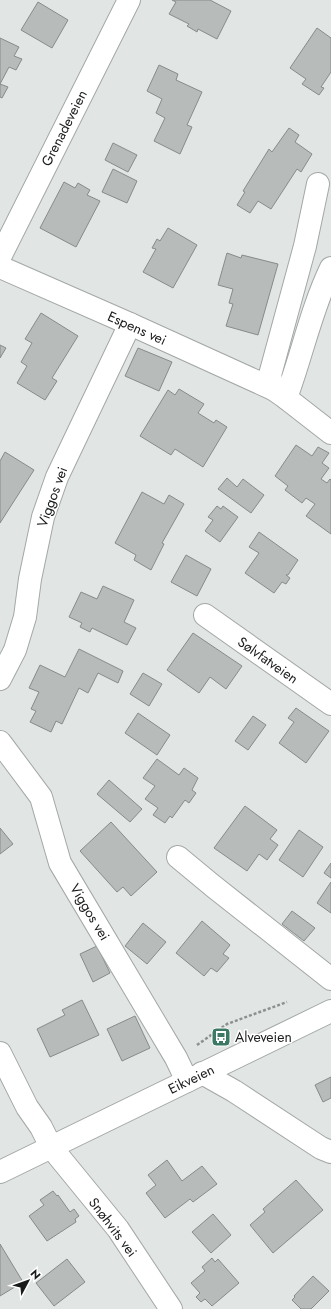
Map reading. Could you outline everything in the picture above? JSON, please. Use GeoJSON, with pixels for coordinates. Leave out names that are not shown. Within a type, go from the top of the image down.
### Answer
{"type":"FeatureCollection","features":[{"type":"Feature","properties":{"kind":"street","name":"Grenadeveien"},"geometry":{"type":"LineString","coordinates":[[0,257],[129,0]]}},
{"type":"Feature","properties":{"kind":"street"},"geometry":{"type":"LineString","coordinates":[[318,184],[305,246],[271,368],[270,375],[280,394],[298,367],[311,318],[331,268]]}},
{"type":"Feature","properties":{"kind":"street","name":"Espens vei"},"geometry":{"type":"LineString","coordinates":[[0,267],[130,324],[280,394],[331,433]]}},
{"type":"Feature","properties":{"kind":"street","name":"Viggos vei"},"geometry":{"type":"LineString","coordinates":[[0,679],[15,650],[25,617],[30,579],[45,510],[57,477],[130,324]]}},
{"type":"Feature","properties":{"kind":"street","name":"Sølvfatveien"},"geometry":{"type":"LineString","coordinates":[[205,615],[331,704]]}},
{"type":"Feature","properties":{"kind":"street","name":"Viggos vei"},"geometry":{"type":"LineString","coordinates":[[0,742],[41,798],[60,863],[176,1058],[195,1077]]}},
{"type":"Feature","properties":{"kind":"street"},"geometry":{"type":"LineString","coordinates":[[178,857],[331,979]]}},
{"type":"Feature","properties":{"kind":"street","name":"Eikveien"},"geometry":{"type":"LineString","coordinates":[[0,1172],[331,1011]]}},
{"type":"Feature","properties":{"kind":"street"},"geometry":{"type":"LineString","coordinates":[[0,1053],[27,1107],[41,1127],[51,1147]]}},
{"type":"Feature","properties":{"kind":"street"},"geometry":{"type":"LineString","coordinates":[[195,1077],[234,1092],[309,1140],[331,1152]]}},
{"type":"Feature","properties":{"kind":"street","name":"Snøhvits vei"},"geometry":{"type":"LineString","coordinates":[[51,1147],[118,1229],[171,1309]]}},
{"type":"Feature","properties":{"kind":"building"},"geometry":{"type":"Polygon","coordinates":[[[172,0],[210,0],[231,11],[217,39],[198,29],[197,32],[187,26],[189,24],[169,14],[176,2],[172,0]]]}},
{"type":"Feature","properties":{"kind":"building"},"geometry":{"type":"Polygon","coordinates":[[[38,2],[68,20],[52,48],[21,30],[38,2]]]}},
{"type":"Feature","properties":{"kind":"building"},"geometry":{"type":"Polygon","coordinates":[[[317,28],[331,38],[331,72],[321,87],[324,88],[319,95],[302,84],[306,79],[290,68],[317,28]]]}},
{"type":"Feature","properties":{"kind":"building"},"geometry":{"type":"Polygon","coordinates":[[[0,38],[19,47],[14,56],[22,59],[16,70],[9,67],[0,84],[0,38]]]}},
{"type":"Feature","properties":{"kind":"building"},"geometry":{"type":"Polygon","coordinates":[[[159,65],[178,74],[176,80],[202,92],[187,125],[192,127],[180,154],[154,141],[165,118],[156,113],[162,99],[147,91],[159,65]]]}},
{"type":"Feature","properties":{"kind":"building"},"geometry":{"type":"Polygon","coordinates":[[[0,84],[8,87],[2,98],[0,97],[0,84]]]}},
{"type":"Feature","properties":{"kind":"building"},"geometry":{"type":"Polygon","coordinates":[[[289,128],[299,135],[295,142],[312,154],[301,172],[297,169],[271,209],[258,201],[250,213],[237,205],[245,192],[243,191],[269,149],[272,152],[289,128]]]}},
{"type":"Feature","properties":{"kind":"building"},"geometry":{"type":"Polygon","coordinates":[[[113,143],[137,155],[128,172],[105,160],[113,143]]]}},
{"type":"Feature","properties":{"kind":"building"},"geometry":{"type":"Polygon","coordinates":[[[113,169],[137,181],[127,203],[102,192],[113,169]]]}},
{"type":"Feature","properties":{"kind":"building"},"geometry":{"type":"Polygon","coordinates":[[[64,182],[75,188],[78,183],[90,190],[87,195],[100,201],[76,247],[40,228],[64,182]]]}},
{"type":"Feature","properties":{"kind":"building"},"geometry":{"type":"Polygon","coordinates":[[[168,228],[197,245],[173,288],[143,272],[156,249],[152,248],[157,239],[160,241],[168,228]]]}},
{"type":"Feature","properties":{"kind":"building"},"geometry":{"type":"Polygon","coordinates":[[[227,253],[241,258],[242,255],[278,264],[258,335],[226,326],[233,304],[229,303],[233,289],[218,285],[227,253]]]}},
{"type":"Feature","properties":{"kind":"building"},"geometry":{"type":"Polygon","coordinates":[[[41,313],[78,336],[52,378],[57,381],[45,400],[17,383],[27,366],[21,362],[32,343],[25,339],[41,313]]]}},
{"type":"Feature","properties":{"kind":"building"},"geometry":{"type":"Polygon","coordinates":[[[0,345],[6,348],[0,358],[0,345]]]}},
{"type":"Feature","properties":{"kind":"building"},"geometry":{"type":"Polygon","coordinates":[[[138,348],[172,362],[159,391],[125,376],[138,348]]]}},
{"type":"Feature","properties":{"kind":"building"},"geometry":{"type":"Polygon","coordinates":[[[179,389],[204,404],[198,413],[214,423],[216,420],[227,427],[203,467],[175,449],[171,455],[140,436],[168,390],[175,395],[179,389]]]}},
{"type":"Feature","properties":{"kind":"building"},"geometry":{"type":"Polygon","coordinates":[[[296,445],[312,456],[318,447],[329,453],[322,463],[329,468],[321,479],[327,483],[330,479],[331,480],[331,534],[306,516],[315,504],[306,498],[302,503],[285,490],[288,486],[275,476],[296,445]]]}},
{"type":"Feature","properties":{"kind":"building"},"geometry":{"type":"Polygon","coordinates":[[[5,452],[34,470],[0,523],[0,461],[5,452]]]}},
{"type":"Feature","properties":{"kind":"building"},"geometry":{"type":"Polygon","coordinates":[[[227,478],[237,487],[243,479],[264,495],[251,513],[218,489],[227,478]]]}},
{"type":"Feature","properties":{"kind":"building"},"geometry":{"type":"Polygon","coordinates":[[[142,492],[164,504],[169,495],[184,504],[162,543],[164,544],[151,570],[134,560],[136,555],[115,543],[142,492]]]}},
{"type":"Feature","properties":{"kind":"building"},"geometry":{"type":"Polygon","coordinates":[[[217,506],[221,509],[223,506],[238,517],[220,542],[205,531],[213,520],[208,517],[217,506]]]}},
{"type":"Feature","properties":{"kind":"building"},"geometry":{"type":"Polygon","coordinates":[[[259,532],[298,560],[288,575],[286,575],[290,578],[286,584],[282,582],[274,593],[245,573],[259,553],[249,547],[259,532]]]}},
{"type":"Feature","properties":{"kind":"building"},"geometry":{"type":"Polygon","coordinates":[[[186,555],[211,569],[197,596],[171,582],[186,555]]]}},
{"type":"Feature","properties":{"kind":"building"},"geometry":{"type":"Polygon","coordinates":[[[103,586],[134,600],[124,622],[136,628],[127,645],[92,628],[90,632],[80,627],[82,623],[69,617],[81,592],[97,599],[103,586]]]}},
{"type":"Feature","properties":{"kind":"building"},"geometry":{"type":"Polygon","coordinates":[[[193,633],[242,666],[226,689],[210,677],[199,693],[167,670],[193,633]]]}},
{"type":"Feature","properties":{"kind":"building"},"geometry":{"type":"Polygon","coordinates":[[[79,649],[123,671],[118,683],[98,673],[88,693],[79,688],[62,724],[56,721],[51,732],[30,722],[36,711],[31,709],[39,692],[29,688],[40,665],[65,677],[79,649]]]}},
{"type":"Feature","properties":{"kind":"building"},"geometry":{"type":"Polygon","coordinates":[[[143,673],[162,684],[149,706],[130,694],[143,673]]]}},
{"type":"Feature","properties":{"kind":"building"},"geometry":{"type":"Polygon","coordinates":[[[296,708],[329,731],[306,763],[279,743],[294,722],[288,718],[296,708]]]}},
{"type":"Feature","properties":{"kind":"building"},"geometry":{"type":"Polygon","coordinates":[[[138,713],[170,735],[157,755],[125,733],[138,713]]]}},
{"type":"Feature","properties":{"kind":"building"},"geometry":{"type":"Polygon","coordinates":[[[253,716],[266,725],[248,750],[235,741],[253,716]]]}},
{"type":"Feature","properties":{"kind":"building"},"geometry":{"type":"Polygon","coordinates":[[[157,759],[179,775],[184,768],[198,778],[192,790],[196,793],[189,803],[185,800],[172,818],[170,816],[165,823],[153,815],[158,808],[145,799],[155,786],[143,778],[157,759]]]}},
{"type":"Feature","properties":{"kind":"building"},"geometry":{"type":"Polygon","coordinates":[[[109,780],[142,809],[130,822],[97,794],[109,780]]]}},
{"type":"Feature","properties":{"kind":"building"},"geometry":{"type":"Polygon","coordinates":[[[245,806],[277,830],[270,839],[278,845],[267,860],[259,854],[247,871],[214,848],[245,806]]]}},
{"type":"Feature","properties":{"kind":"building"},"geometry":{"type":"Polygon","coordinates":[[[111,822],[157,872],[131,896],[123,887],[117,892],[80,851],[111,822]]]}},
{"type":"Feature","properties":{"kind":"building"},"geometry":{"type":"Polygon","coordinates":[[[0,828],[13,844],[0,854],[0,828]]]}},
{"type":"Feature","properties":{"kind":"building"},"geometry":{"type":"Polygon","coordinates":[[[299,830],[323,847],[303,877],[279,860],[299,830]]]}},
{"type":"Feature","properties":{"kind":"building"},"geometry":{"type":"Polygon","coordinates":[[[331,863],[331,878],[324,873],[331,863]]]}},
{"type":"Feature","properties":{"kind":"building"},"geometry":{"type":"Polygon","coordinates":[[[331,882],[331,913],[317,903],[331,882]]]}},
{"type":"Feature","properties":{"kind":"building"},"geometry":{"type":"Polygon","coordinates":[[[292,911],[315,928],[304,941],[282,924],[292,911]]]}},
{"type":"Feature","properties":{"kind":"building"},"geometry":{"type":"Polygon","coordinates":[[[202,921],[230,945],[223,954],[229,958],[217,972],[211,968],[204,976],[176,953],[202,921]]]}},
{"type":"Feature","properties":{"kind":"building"},"geometry":{"type":"Polygon","coordinates":[[[143,923],[166,942],[147,964],[125,946],[143,923]]]}},
{"type":"Feature","properties":{"kind":"building"},"geometry":{"type":"Polygon","coordinates":[[[97,946],[110,973],[93,982],[80,954],[97,946]]]}},
{"type":"Feature","properties":{"kind":"building"},"geometry":{"type":"Polygon","coordinates":[[[82,1000],[99,1035],[50,1057],[37,1029],[65,1015],[62,1010],[82,1000]]]}},
{"type":"Feature","properties":{"kind":"building"},"geometry":{"type":"Polygon","coordinates":[[[135,1016],[150,1048],[122,1061],[107,1029],[135,1016]]]}},
{"type":"Feature","properties":{"kind":"building"},"geometry":{"type":"Polygon","coordinates":[[[331,1077],[331,1098],[323,1102],[315,1085],[331,1077]]]}},
{"type":"Feature","properties":{"kind":"building"},"geometry":{"type":"Polygon","coordinates":[[[167,1160],[182,1181],[202,1166],[217,1184],[193,1202],[190,1199],[165,1218],[146,1193],[156,1185],[148,1175],[167,1160]]]}},
{"type":"Feature","properties":{"kind":"building"},"geometry":{"type":"Polygon","coordinates":[[[296,1180],[323,1210],[273,1253],[250,1225],[265,1212],[263,1209],[296,1180]]]}},
{"type":"Feature","properties":{"kind":"building"},"geometry":{"type":"Polygon","coordinates":[[[53,1191],[57,1196],[58,1195],[70,1212],[74,1209],[79,1216],[75,1219],[76,1222],[47,1241],[29,1216],[44,1205],[40,1200],[53,1191]]]}},
{"type":"Feature","properties":{"kind":"building"},"geometry":{"type":"Polygon","coordinates":[[[213,1214],[231,1235],[211,1253],[192,1232],[213,1214]]]}},
{"type":"Feature","properties":{"kind":"building"},"geometry":{"type":"Polygon","coordinates":[[[0,1244],[23,1282],[0,1296],[0,1244]]]}},
{"type":"Feature","properties":{"kind":"building"},"geometry":{"type":"Polygon","coordinates":[[[212,1258],[215,1262],[218,1259],[239,1283],[212,1306],[205,1299],[201,1302],[196,1297],[200,1293],[191,1283],[205,1271],[202,1267],[212,1258]]]}},
{"type":"Feature","properties":{"kind":"building"},"geometry":{"type":"Polygon","coordinates":[[[67,1259],[85,1282],[54,1306],[36,1283],[67,1259]]]}},
{"type":"Feature","properties":{"kind":"building"},"geometry":{"type":"Polygon","coordinates":[[[313,1276],[329,1291],[311,1309],[301,1309],[292,1300],[313,1276]]]}},
{"type":"Feature","properties":{"kind":"place","name":"Alveveien"},"geometry":{"type":"Point","coordinates":[221,1037]}}]}
